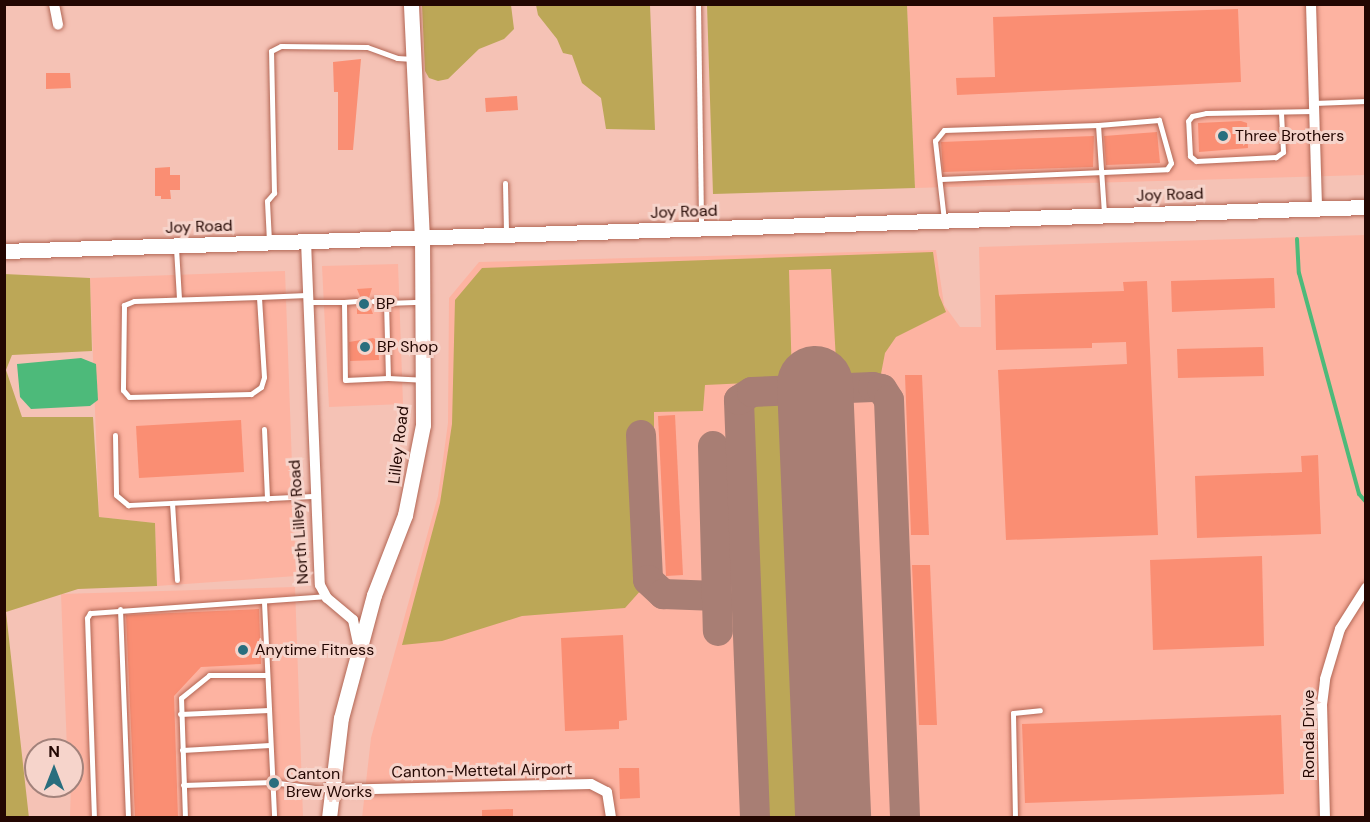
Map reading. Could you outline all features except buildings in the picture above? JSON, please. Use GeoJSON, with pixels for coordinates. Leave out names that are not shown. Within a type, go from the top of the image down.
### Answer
{"type":"FeatureCollection","features":[{"type":"Feature","properties":{"kind":"street"},"geometry":{"type":"LineString","coordinates":[[54,4],[58,25]]}},
{"type":"Feature","properties":{"kind":"street"},"geometry":{"type":"LineString","coordinates":[[411,4],[422,239]]}},
{"type":"Feature","properties":{"kind":"street"},"geometry":{"type":"LineString","coordinates":[[1311,4],[1317,208]]}},
{"type":"Feature","properties":{"kind":"street","name":"Joy Road"},"geometry":{"type":"LineString","coordinates":[[4,251],[1365,207]]}},
{"type":"Feature","properties":{"kind":"street","name":"Lilley Road"},"geometry":{"type":"LineString","coordinates":[[358,646],[413,486],[423,425],[422,239]]}},
{"type":"Feature","properties":{"kind":"street","name":"North Lilley Road"},"geometry":{"type":"LineString","coordinates":[[306,242],[320,585],[325,596],[353,620],[358,646],[341,717],[330,790],[329,818]]}},
{"type":"Feature","properties":{"kind":"street","name":"Ronda Drive"},"geometry":{"type":"LineString","coordinates":[[1325,818],[1322,705],[1325,679],[1340,629],[1365,588]]}},
{"type":"Feature","properties":{"kind":"street","name":"Canton-Mettetal Airport"},"geometry":{"type":"LineString","coordinates":[[330,790],[591,784],[607,792],[611,818]]}},
{"type":"Feature","properties":{"kind":"lane"},"geometry":{"type":"LineString","coordinates":[[698,4],[701,230]]}},
{"type":"Feature","properties":{"kind":"lane"},"geometry":{"type":"LineString","coordinates":[[269,243],[267,201],[274,192],[271,51],[281,46],[367,46],[397,58],[414,59]]}},
{"type":"Feature","properties":{"kind":"lane"},"geometry":{"type":"LineString","coordinates":[[1281,112],[1283,152],[1276,157],[1196,161],[1190,156],[1188,121],[1192,116],[1281,112],[1365,101]]}},
{"type":"Feature","properties":{"kind":"lane"},"geometry":{"type":"LineString","coordinates":[[1159,120],[1170,163],[1167,169],[1101,175],[936,179],[935,141],[944,130],[1098,125],[1159,120]]}},
{"type":"Feature","properties":{"kind":"lane"},"geometry":{"type":"LineString","coordinates":[[1098,125],[1104,216]]}},
{"type":"Feature","properties":{"kind":"lane"},"geometry":{"type":"LineString","coordinates":[[941,179],[944,221]]}},
{"type":"Feature","properties":{"kind":"lane"},"geometry":{"type":"LineString","coordinates":[[506,183],[506,236]]}},
{"type":"Feature","properties":{"kind":"lane"},"geometry":{"type":"LineString","coordinates":[[176,246],[179,299]]}},
{"type":"Feature","properties":{"kind":"lane"},"geometry":{"type":"LineString","coordinates":[[260,297],[264,378],[261,387],[251,394],[129,398],[123,390],[124,305],[134,301],[260,297],[357,301]]}},
{"type":"Feature","properties":{"kind":"lane"},"geometry":{"type":"LineString","coordinates":[[373,301],[422,302]]}},
{"type":"Feature","properties":{"kind":"lane"},"geometry":{"type":"LineString","coordinates":[[344,302],[345,380],[388,378],[424,381]]}},
{"type":"Feature","properties":{"kind":"lane"},"geometry":{"type":"LineString","coordinates":[[386,303],[388,378]]}},
{"type":"Feature","properties":{"kind":"lane"},"geometry":{"type":"LineString","coordinates":[[264,429],[267,499]]}},
{"type":"Feature","properties":{"kind":"lane"},"geometry":{"type":"LineString","coordinates":[[115,435],[120,502],[128,506],[315,496]]}},
{"type":"Feature","properties":{"kind":"lane"},"geometry":{"type":"LineString","coordinates":[[172,503],[177,580]]}},
{"type":"Feature","properties":{"kind":"lane"},"geometry":{"type":"LineString","coordinates":[[94,818],[87,618],[95,610],[264,602],[325,596]]}},
{"type":"Feature","properties":{"kind":"lane"},"geometry":{"type":"LineString","coordinates":[[264,602],[274,818]]}},
{"type":"Feature","properties":{"kind":"lane"},"geometry":{"type":"LineString","coordinates":[[120,609],[128,818]]}},
{"type":"Feature","properties":{"kind":"lane"},"geometry":{"type":"LineString","coordinates":[[185,818],[181,698],[201,678],[267,675]]}},
{"type":"Feature","properties":{"kind":"lane"},"geometry":{"type":"LineString","coordinates":[[180,714],[269,710]]}},
{"type":"Feature","properties":{"kind":"lane"},"geometry":{"type":"LineString","coordinates":[[1015,818],[1012,713],[1040,710]]}},
{"type":"Feature","properties":{"kind":"lane"},"geometry":{"type":"LineString","coordinates":[[182,750],[270,745]]}},
{"type":"Feature","properties":{"kind":"lane"},"geometry":{"type":"LineString","coordinates":[[183,785],[272,782],[330,790]]}},
{"type":"Feature","properties":{"kind":"shaded area"},"geometry":{"type":"Polygon","coordinates":[[[422,5],[511,5],[514,29],[504,39],[479,49],[448,79],[438,81],[429,78],[425,71],[422,5]]]}},
{"type":"Feature","properties":{"kind":"shaded area"},"geometry":{"type":"Polygon","coordinates":[[[536,5],[650,5],[655,130],[606,129],[601,98],[582,83],[572,55],[563,53],[557,39],[538,15],[536,5]]]}},
{"type":"Feature","properties":{"kind":"shaded area"},"geometry":{"type":"Polygon","coordinates":[[[707,5],[907,5],[915,188],[713,194],[707,5]]]}},
{"type":"Feature","properties":{"kind":"shaded area"},"geometry":{"type":"Polygon","coordinates":[[[907,5],[1365,5],[1365,175],[915,188],[907,5]]]}},
{"type":"Feature","properties":{"kind":"shaded area"},"geometry":{"type":"Polygon","coordinates":[[[1365,235],[1365,817],[362,818],[371,738],[438,496],[448,423],[449,298],[479,262],[936,250],[944,305],[960,327],[981,327],[979,247],[1365,235]]]}},
{"type":"Feature","properties":{"kind":"shaded area"},"geometry":{"type":"Polygon","coordinates":[[[933,252],[939,295],[946,312],[896,337],[885,353],[880,379],[837,380],[831,269],[789,270],[792,381],[705,385],[703,411],[654,412],[654,430],[633,431],[642,589],[625,608],[522,616],[442,641],[402,645],[440,503],[452,424],[455,300],[482,268],[933,252]]]}},
{"type":"Feature","properties":{"kind":"shaded area"},"geometry":{"type":"Polygon","coordinates":[[[398,264],[403,404],[329,407],[322,266],[398,264]]]}},
{"type":"Feature","properties":{"kind":"shaded area"},"geometry":{"type":"Polygon","coordinates":[[[285,271],[296,576],[157,586],[155,523],[99,517],[90,278],[285,271]]]}},
{"type":"Feature","properties":{"kind":"shaded area"},"geometry":{"type":"Polygon","coordinates":[[[4,274],[90,278],[92,351],[12,355],[6,370],[22,417],[93,417],[99,517],[155,523],[157,586],[78,589],[6,612],[24,773],[24,798],[27,798],[29,818],[4,817],[4,274]]]}},
{"type":"Feature","properties":{"kind":"shaded area"},"geometry":{"type":"Polygon","coordinates":[[[81,358],[96,364],[98,400],[90,406],[31,409],[20,397],[17,364],[81,358]]]}},
{"type":"Feature","properties":{"kind":"shaded area"},"geometry":{"type":"Polygon","coordinates":[[[771,400],[787,402],[794,413],[808,817],[767,817],[761,789],[748,423],[752,406],[771,400]]]}},
{"type":"Feature","properties":{"kind":"shaded area"},"geometry":{"type":"Polygon","coordinates":[[[295,587],[303,817],[70,817],[71,798],[84,798],[84,738],[67,738],[61,594],[295,587]]]}},
{"type":"Feature","properties":{"kind":"waterway"},"geometry":{"type":"LineString","coordinates":[[1297,239],[1299,273],[1359,494],[1366,502]]}},
{"type":"Feature","properties":{"kind":"taxiway"},"geometry":{"type":"LineString","coordinates":[[755,818],[739,400],[752,392],[873,387],[882,389],[889,400],[905,818]]}},
{"type":"Feature","properties":{"kind":"taxiway"},"geometry":{"type":"LineString","coordinates":[[641,435],[648,580],[663,594],[717,596]]}},
{"type":"Feature","properties":{"kind":"taxiway"},"geometry":{"type":"LineString","coordinates":[[713,446],[718,631]]}},
{"type":"Feature","properties":{"kind":"runway"},"geometry":{"type":"LineString","coordinates":[[815,384],[833,818]]}},
{"type":"Feature","properties":{"kind":"place","name":"Three Brothers"},"geometry":{"type":"Point","coordinates":[1223,136]}},
{"type":"Feature","properties":{"kind":"place","name":"BP"},"geometry":{"type":"Point","coordinates":[364,304]}},
{"type":"Feature","properties":{"kind":"place","name":"BP Shop"},"geometry":{"type":"Point","coordinates":[365,347]}},
{"type":"Feature","properties":{"kind":"place","name":"Anytime Fitness"},"geometry":{"type":"Point","coordinates":[243,650]}},
{"type":"Feature","properties":{"kind":"place","name":"Canton Brew Works"},"geometry":{"type":"Point","coordinates":[274,783]}}]}
